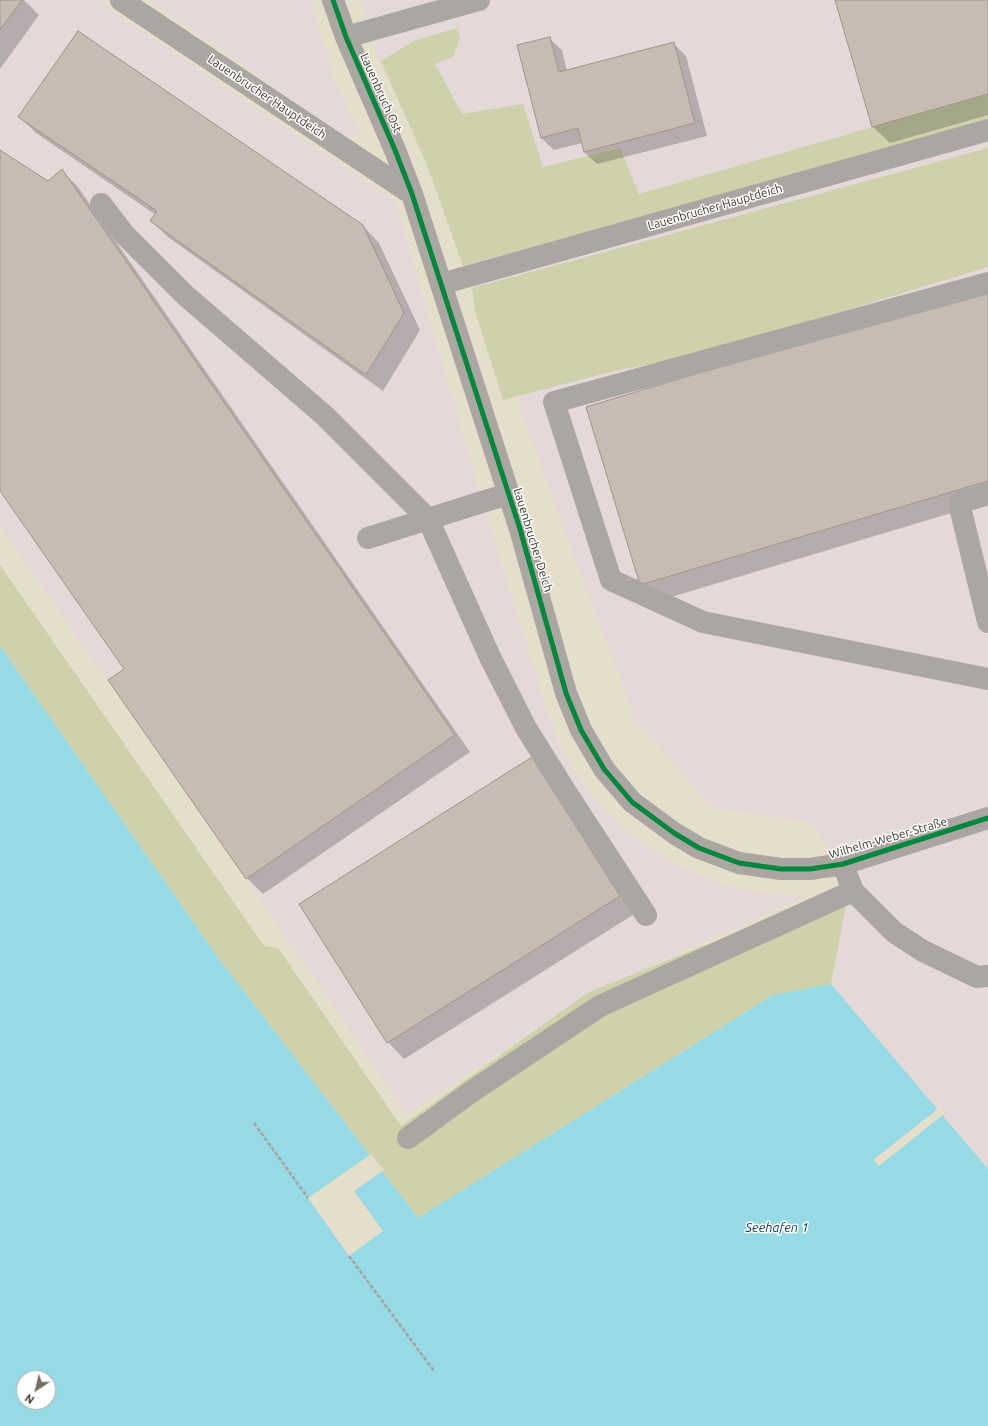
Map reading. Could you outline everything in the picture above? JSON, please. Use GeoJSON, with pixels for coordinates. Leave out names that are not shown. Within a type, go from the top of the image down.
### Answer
{"type":"FeatureCollection","features":[{"type":"Feature","properties":{"kind":"street","name":"Lauenbrucher Hauptdeich"},"geometry":{"type":"LineString","coordinates":[[121,0],[412,194]]}},
{"type":"Feature","properties":{"kind":"street","name":"Lauenbruch Ost"},"geometry":{"type":"LineString","coordinates":[[332,0],[412,194]]}},
{"type":"Feature","properties":{"kind":"street"},"geometry":{"type":"LineString","coordinates":[[346,37],[479,0]]}},
{"type":"Feature","properties":{"kind":"street","name":"Lauenbrucher Hauptdeich"},"geometry":{"type":"LineString","coordinates":[[441,284],[988,130]]}},
{"type":"Feature","properties":{"kind":"street","name":"Lauenbrucher Deich"},"geometry":{"type":"LineString","coordinates":[[412,194],[520,529],[566,693],[581,730],[604,769],[632,802],[674,833],[699,848]]}},
{"type":"Feature","properties":{"kind":"street"},"geometry":{"type":"LineString","coordinates":[[101,204],[124,234],[185,295],[325,416],[428,519],[490,657],[526,728],[646,915]]}},
{"type":"Feature","properties":{"kind":"street"},"geometry":{"type":"LineString","coordinates":[[988,283],[554,402],[611,580],[702,622],[988,679]]}},
{"type":"Feature","properties":{"kind":"street"},"geometry":{"type":"LineString","coordinates":[[368,538],[509,494]]}},
{"type":"Feature","properties":{"kind":"street"},"geometry":{"type":"LineString","coordinates":[[988,494],[958,503],[988,622]]}},
{"type":"Feature","properties":{"kind":"street","name":"Wilhelm-Weber-Straße"},"geometry":{"type":"LineString","coordinates":[[699,848],[739,863],[780,869],[810,869],[843,864],[988,818]]}},
{"type":"Feature","properties":{"kind":"street"},"geometry":{"type":"LineString","coordinates":[[843,864],[853,891],[894,932],[923,951],[978,977],[988,976]]}},
{"type":"Feature","properties":{"kind":"street"},"geometry":{"type":"LineString","coordinates":[[408,1138],[471,1092],[600,1006],[853,891]]}},
{"type":"Feature","properties":{"kind":"path"},"geometry":{"type":"LineString","coordinates":[[254,1123],[308,1198]]}},
{"type":"Feature","properties":{"kind":"path"},"geometry":{"type":"LineString","coordinates":[[349,1256],[434,1371]]}},
{"type":"Feature","properties":{"kind":"shaded area"},"geometry":{"type":"Polygon","coordinates":[[[0,0],[96,0],[395,201],[482,502],[545,705],[560,747],[580,781],[595,800],[617,823],[639,841],[670,861],[697,875],[729,887],[768,894],[804,896],[590,994],[407,1114],[246,879],[0,526],[0,0]]]}},
{"type":"Feature","properties":{"kind":"shaded area"},"geometry":{"type":"Polygon","coordinates":[[[147,0],[310,0],[333,77],[359,134],[345,138],[243,65],[147,0]]]}},
{"type":"Feature","properties":{"kind":"shaded area"},"geometry":{"type":"Polygon","coordinates":[[[361,0],[988,0],[988,1169],[831,984],[851,879],[810,822],[713,808],[636,721],[561,522],[454,223],[374,47],[361,0]]]}},
{"type":"Feature","properties":{"kind":"green space"},"geometry":{"type":"Polygon","coordinates":[[[457,28],[460,38],[453,57],[435,64],[462,114],[523,104],[543,167],[620,148],[639,194],[988,94],[988,122],[463,266],[427,165],[381,61],[414,41],[457,28]]]}},
{"type":"Feature","properties":{"kind":"green space"},"geometry":{"type":"Polygon","coordinates":[[[988,148],[988,267],[706,353],[610,372],[503,400],[475,311],[472,288],[988,148]]]}},
{"type":"Feature","properties":{"kind":"green space"},"geometry":{"type":"Polygon","coordinates":[[[0,565],[264,946],[278,948],[401,1126],[589,992],[837,892],[851,878],[831,984],[773,995],[418,1218],[219,959],[0,646],[0,565]]]}},
{"type":"Feature","properties":{"kind":"water","name":"Seehafen 1"},"geometry":{"type":"Polygon","coordinates":[[[0,646],[219,959],[418,1218],[773,995],[831,984],[988,1169],[988,1426],[0,1426],[0,646]]]}},
{"type":"Feature","properties":{"kind":"pier"},"geometry":{"type":"Polygon","coordinates":[[[939,1108],[944,1114],[879,1166],[873,1160],[939,1108]]]}},
{"type":"Feature","properties":{"kind":"pier"},"geometry":{"type":"Polygon","coordinates":[[[371,1154],[384,1170],[354,1191],[383,1231],[349,1256],[308,1198],[371,1154]]]}},
{"type":"Feature","properties":{"kind":"building"},"geometry":{"type":"Polygon","coordinates":[[[0,0],[22,0],[0,30],[0,0]]]}},
{"type":"Feature","properties":{"kind":"building"},"geometry":{"type":"Polygon","coordinates":[[[835,0],[988,0],[988,94],[872,127],[835,0]]]}},
{"type":"Feature","properties":{"kind":"building"},"geometry":{"type":"Polygon","coordinates":[[[78,31],[363,225],[404,313],[366,375],[150,221],[157,211],[18,117],[78,31]]]}},
{"type":"Feature","properties":{"kind":"building"},"geometry":{"type":"Polygon","coordinates":[[[550,37],[559,72],[674,42],[695,123],[584,152],[578,128],[541,138],[517,45],[550,37]]]}},
{"type":"Feature","properties":{"kind":"building"},"geometry":{"type":"Polygon","coordinates":[[[0,150],[48,181],[62,169],[455,735],[246,879],[108,680],[124,669],[0,491],[0,150]]]}},
{"type":"Feature","properties":{"kind":"building"},"geometry":{"type":"Polygon","coordinates":[[[988,286],[988,481],[640,585],[586,407],[988,286]]]}},
{"type":"Feature","properties":{"kind":"building"},"geometry":{"type":"Polygon","coordinates":[[[532,757],[620,896],[387,1043],[299,904],[532,757]]]}},
{"type":"Feature","properties":{"kind":"cycle path"},"geometry":{"type":"LineString","coordinates":[[333,0],[346,37],[395,150],[412,194],[520,529],[566,693],[581,730],[604,769],[632,802],[674,833],[699,848],[739,863],[781,869],[810,869],[843,864],[988,818]]}}]}
